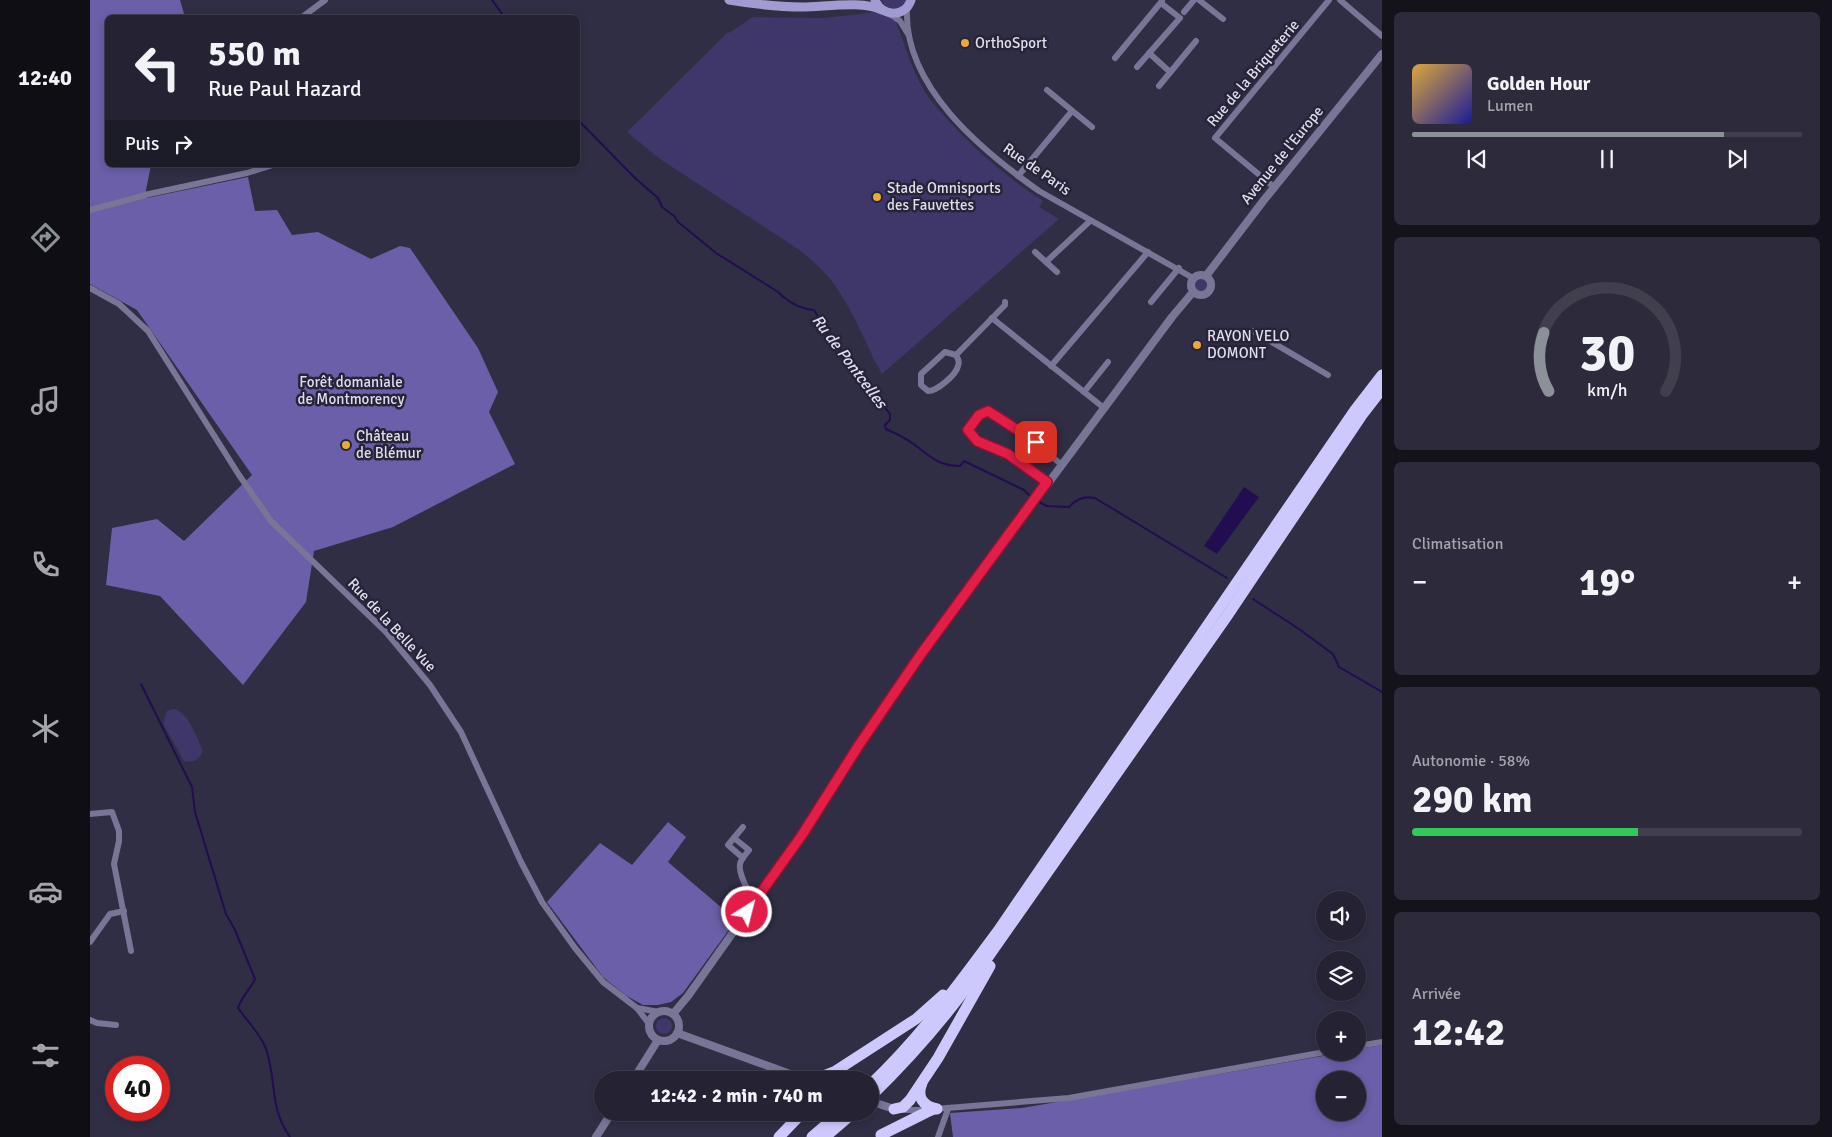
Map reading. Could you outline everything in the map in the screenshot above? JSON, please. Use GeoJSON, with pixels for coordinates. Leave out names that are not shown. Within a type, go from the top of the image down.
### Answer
{"type":"FeatureCollection","features":[{"type":"Feature","properties":{"kind":"highway"},"geometry":{"type":"LineString","coordinates":[[879,1075],[930,1021],[998,931],[1355,410],[1382,375]]}},
{"type":"Feature","properties":{"kind":"highway"},"geometry":{"type":"LineString","coordinates":[[879,1088],[946,1016],[1227,616],[1362,415],[1382,389]]}},
{"type":"Feature","properties":{"kind":"highway"},"geometry":{"type":"LineString","coordinates":[[880,1136],[890,1126],[890,1108],[903,1107],[906,1104],[938,1058],[1032,896]]}},
{"type":"Feature","properties":{"kind":"highway"},"geometry":{"type":"LineString","coordinates":[[834,1071],[924,1013],[939,999],[998,931]]}},
{"type":"Feature","properties":{"kind":"highway"},"geometry":{"type":"LineString","coordinates":[[838,1071],[843,1066]]}},
{"type":"Feature","properties":{"kind":"highway"},"geometry":{"type":"LineString","coordinates":[[924,1079],[919,1092],[922,1100],[928,1106],[940,1109]]}},
{"type":"Feature","properties":{"kind":"highway"},"geometry":{"type":"LineString","coordinates":[[880,1136],[926,1112],[940,1109]]}},
{"type":"Feature","properties":{"kind":"highway"},"geometry":{"type":"LineString","coordinates":[[779,1137],[794,1121]]}},
{"type":"Feature","properties":{"kind":"highway"},"geometry":{"type":"LineString","coordinates":[[812,1137],[831,1121]]}},
{"type":"Feature","properties":{"kind":"highway"},"geometry":{"type":"LineString","coordinates":[[825,1137],[844,1121]]}},
{"type":"Feature","properties":{"kind":"main road"},"geometry":{"type":"LineString","coordinates":[[729,0],[759,5],[794,7],[848,4],[874,6],[884,12],[898,13],[910,3]]}},
{"type":"Feature","properties":{"kind":"main road"},"geometry":{"type":"LineString","coordinates":[[848,4],[860,0]]}},
{"type":"Feature","properties":{"kind":"main road"},"geometry":{"type":"LineString","coordinates":[[875,0],[884,12]]}},
{"type":"Feature","properties":{"kind":"street"},"geometry":{"type":"LineString","coordinates":[[305,15],[325,0]]}},
{"type":"Feature","properties":{"kind":"street"},"geometry":{"type":"LineString","coordinates":[[1184,12],[1194,0]]}},
{"type":"Feature","properties":{"kind":"street"},"geometry":{"type":"LineString","coordinates":[[1199,0],[1223,19]]}},
{"type":"Feature","properties":{"kind":"street","name":"Rue de la Briqueterie"},"geometry":{"type":"LineString","coordinates":[[1274,187],[1215,138],[1329,0]]}},
{"type":"Feature","properties":{"kind":"street"},"geometry":{"type":"LineString","coordinates":[[1340,0],[1382,36]]}},
{"type":"Feature","properties":{"kind":"street"},"geometry":{"type":"LineString","coordinates":[[1115,58],[1162,1],[1180,18],[1137,67]]}},
{"type":"Feature","properties":{"kind":"street","name":"Rue de Paris"},"geometry":{"type":"LineString","coordinates":[[909,37],[910,3]]}},
{"type":"Feature","properties":{"kind":"street","name":"Rue de Paris"},"geometry":{"type":"LineString","coordinates":[[884,12],[900,21],[909,37],[923,75],[937,98],[974,138],[1018,176],[1038,191],[1193,278]]}},
{"type":"Feature","properties":{"kind":"street"},"geometry":{"type":"LineString","coordinates":[[1158,86],[1196,41]]}},
{"type":"Feature","properties":{"kind":"street"},"geometry":{"type":"LineString","coordinates":[[1149,53],[1170,72]]}},
{"type":"Feature","properties":{"kind":"street","name":"Avenue de l'Europe"},"geometry":{"type":"LineString","coordinates":[[1206,276],[1220,255],[1382,54]]}},
{"type":"Feature","properties":{"kind":"street"},"geometry":{"type":"LineString","coordinates":[[1047,90],[1092,126]]}},
{"type":"Feature","properties":{"kind":"street"},"geometry":{"type":"LineString","coordinates":[[1018,176],[1072,111]]}},
{"type":"Feature","properties":{"kind":"street"},"geometry":{"type":"LineString","coordinates":[[90,210],[149,194],[266,167]]}},
{"type":"Feature","properties":{"kind":"street"},"geometry":{"type":"LineString","coordinates":[[1046,262],[1090,220]]}},
{"type":"Feature","properties":{"kind":"street"},"geometry":{"type":"LineString","coordinates":[[1035,252],[1056,272]]}},
{"type":"Feature","properties":{"kind":"street"},"geometry":{"type":"LineString","coordinates":[[1051,366],[1148,252]]}},
{"type":"Feature","properties":{"kind":"street"},"geometry":{"type":"LineString","coordinates":[[1151,302],[1178,268]]}},
{"type":"Feature","properties":{"kind":"street"},"geometry":{"type":"LineString","coordinates":[[1199,274],[1206,276],[1211,284],[1208,292],[1199,295],[1193,292],[1191,286],[1193,278],[1199,274]]}},
{"type":"Feature","properties":{"kind":"street","name":"Rue de la Belle Vue"},"geometry":{"type":"LineString","coordinates":[[90,288],[119,304],[148,331],[239,475],[272,521],[386,632],[430,685],[461,732],[521,862],[542,902],[574,948],[603,982],[637,1008],[649,1024]]}},
{"type":"Feature","properties":{"kind":"street"},"geometry":{"type":"LineString","coordinates":[[673,1014],[688,996],[802,835],[859,745],[921,654],[1047,482],[1176,311],[1193,292]]}},
{"type":"Feature","properties":{"kind":"street"},"geometry":{"type":"LineString","coordinates":[[956,355],[1005,305],[1005,302]]}},
{"type":"Feature","properties":{"kind":"street"},"geometry":{"type":"LineString","coordinates":[[992,318],[1104,408]]}},
{"type":"Feature","properties":{"kind":"street"},"geometry":{"type":"LineString","coordinates":[[1253,331],[1328,375]]}},
{"type":"Feature","properties":{"kind":"street"},"geometry":{"type":"LineString","coordinates":[[945,352],[956,355],[959,360],[957,370],[938,388],[928,391],[924,389],[921,385],[921,374],[945,352]]}},
{"type":"Feature","properties":{"kind":"street"},"geometry":{"type":"LineString","coordinates":[[1084,392],[1108,362]]}},
{"type":"Feature","properties":{"kind":"street"},"geometry":{"type":"LineString","coordinates":[[1047,482],[1008,454],[977,441],[968,430],[984,412],[992,412],[1036,442],[1061,464]]}},
{"type":"Feature","properties":{"kind":"street"},"geometry":{"type":"LineString","coordinates":[[90,814],[112,812],[119,831],[114,864],[131,951]]}},
{"type":"Feature","properties":{"kind":"street"},"geometry":{"type":"LineString","coordinates":[[742,827],[728,845],[743,858],[740,863],[740,869],[749,894],[755,901]]}},
{"type":"Feature","properties":{"kind":"street"},"geometry":{"type":"LineString","coordinates":[[90,942],[110,914],[124,911]]}},
{"type":"Feature","properties":{"kind":"street","name":"Rue de la Belle Vue"},"geometry":{"type":"LineString","coordinates":[[637,1008],[659,1012]]}},
{"type":"Feature","properties":{"kind":"street"},"geometry":{"type":"LineString","coordinates":[[664,1011],[673,1014],[678,1021],[677,1034],[671,1040],[658,1040],[651,1033],[649,1024],[652,1017],[664,1011]]}},
{"type":"Feature","properties":{"kind":"street"},"geometry":{"type":"LineString","coordinates":[[90,1020],[97,1024],[116,1025]]}},
{"type":"Feature","properties":{"kind":"street"},"geometry":{"type":"LineString","coordinates":[[677,1034],[780,1071]]}},
{"type":"Feature","properties":{"kind":"street"},"geometry":{"type":"LineString","coordinates":[[638,1071],[658,1040]]}},
{"type":"Feature","properties":{"kind":"street"},"geometry":{"type":"LineString","coordinates":[[1366,1045],[1382,1042]]}},
{"type":"Feature","properties":{"kind":"street"},"geometry":{"type":"LineString","coordinates":[[879,1104],[890,1108],[940,1109],[1069,1098],[1316,1054]]}},
{"type":"Feature","properties":{"kind":"street"},"geometry":{"type":"LineString","coordinates":[[938,1137],[940,1109]]}},
{"type":"Feature","properties":{"kind":"street"},"geometry":{"type":"LineString","coordinates":[[596,1137],[606,1121]]}},
{"type":"Feature","properties":{"kind":"shaded area"},"geometry":{"type":"Polygon","coordinates":[[[881,0],[908,0],[898,8],[891,9],[881,0]]]}},
{"type":"Feature","properties":{"kind":"shaded area","name":"Stade Omnisports des Fauvettes"},"geometry":{"type":"Polygon","coordinates":[[[878,12],[895,19],[919,82],[938,109],[993,164],[1043,201],[1039,207],[1059,219],[882,374],[843,297],[818,266],[798,249],[660,159],[627,132],[728,32],[753,17],[824,18],[878,12]]]}},
{"type":"Feature","properties":{"kind":"shaded area"},"geometry":{"type":"Polygon","coordinates":[[[1199,279],[1203,279],[1207,285],[1203,291],[1199,291],[1195,287],[1195,283],[1199,279]]]}},
{"type":"Feature","properties":{"kind":"shaded area"},"geometry":{"type":"Polygon","coordinates":[[[1244,487],[1259,497],[1217,554],[1204,546],[1244,487]]]}},
{"type":"Feature","properties":{"kind":"shaded area"},"geometry":{"type":"Polygon","coordinates":[[[173,709],[183,714],[203,751],[200,757],[191,762],[184,761],[164,725],[167,711],[173,709]]]}},
{"type":"Feature","properties":{"kind":"shaded area"},"geometry":{"type":"Polygon","coordinates":[[[661,1018],[667,1018],[672,1023],[670,1032],[661,1034],[656,1029],[656,1023],[661,1018]]]}},
{"type":"Feature","properties":{"kind":"green space","name":"Forêt domaniale de Montmorency"},"geometry":{"type":"Polygon","coordinates":[[[90,0],[180,0],[184,15],[105,15],[105,167],[151,167],[146,190],[147,198],[248,177],[255,211],[277,210],[292,235],[318,232],[371,259],[400,246],[410,248],[478,348],[498,392],[489,412],[515,464],[393,527],[314,551],[306,602],[243,685],[160,596],[106,585],[112,528],[157,519],[184,541],[252,475],[137,310],[90,284],[90,0]]]}},
{"type":"Feature","properties":{"kind":"green space"},"geometry":{"type":"Polygon","coordinates":[[[668,822],[686,837],[668,862],[736,920],[683,993],[671,1002],[658,1005],[643,1005],[625,995],[603,977],[547,902],[600,843],[632,865],[668,822]]]}},
{"type":"Feature","properties":{"kind":"green space"},"geometry":{"type":"Polygon","coordinates":[[[1382,1045],[1382,1137],[953,1137],[950,1113],[1022,1108],[1316,1057],[1316,1061],[1366,1061],[1366,1048],[1382,1045]]]}},
{"type":"Feature","properties":{"kind":"waterway","name":"Ru de Pontcelles"},"geometry":{"type":"LineString","coordinates":[[492,0],[503,15]]}},
{"type":"Feature","properties":{"kind":"waterway","name":"Ru de Pontcelles"},"geometry":{"type":"LineString","coordinates":[[580,122],[636,179],[658,198],[662,207],[716,253],[778,292],[790,302],[799,307],[814,310],[834,343],[848,357],[890,414],[890,420],[885,425],[886,429],[900,435],[942,463],[960,466],[964,461],[1024,490],[1031,497]]}},
{"type":"Feature","properties":{"kind":"waterway","name":"Ru de Pontcelles"},"geometry":{"type":"LineString","coordinates":[[1039,502],[1047,506],[1069,507],[1081,499],[1095,498],[1227,578]]}},
{"type":"Feature","properties":{"kind":"waterway","name":"Ru de Pontcelles"},"geometry":{"type":"LineString","coordinates":[[1253,599],[1333,654],[1339,667],[1382,692]]}},
{"type":"Feature","properties":{"kind":"waterway"},"geometry":{"type":"LineString","coordinates":[[141,684],[192,787],[195,812],[226,914],[235,930],[255,979],[238,1008],[264,1043],[279,1116],[290,1137]]}},
{"type":"Feature","properties":{"kind":"place","name":"OrthoSport"},"geometry":{"type":"Point","coordinates":[965,43]}},
{"type":"Feature","properties":{"kind":"place","name":"Stade Omnisports des Fauvettes"},"geometry":{"type":"Point","coordinates":[877,197]}},
{"type":"Feature","properties":{"kind":"place","name":"RAYON VELO DOMONT"},"geometry":{"type":"Point","coordinates":[1197,345]}},
{"type":"Feature","properties":{"kind":"place","name":"Château de Blémur"},"geometry":{"type":"Point","coordinates":[346,445]}},
{"type":"Feature","properties":{"kind":"route"},"geometry":{"type":"LineString","coordinates":[[747,912],[802,835],[859,745],[921,654],[1047,482],[1022,462],[977,441],[968,430],[979,415],[988,411],[1036,442]]}}]}
